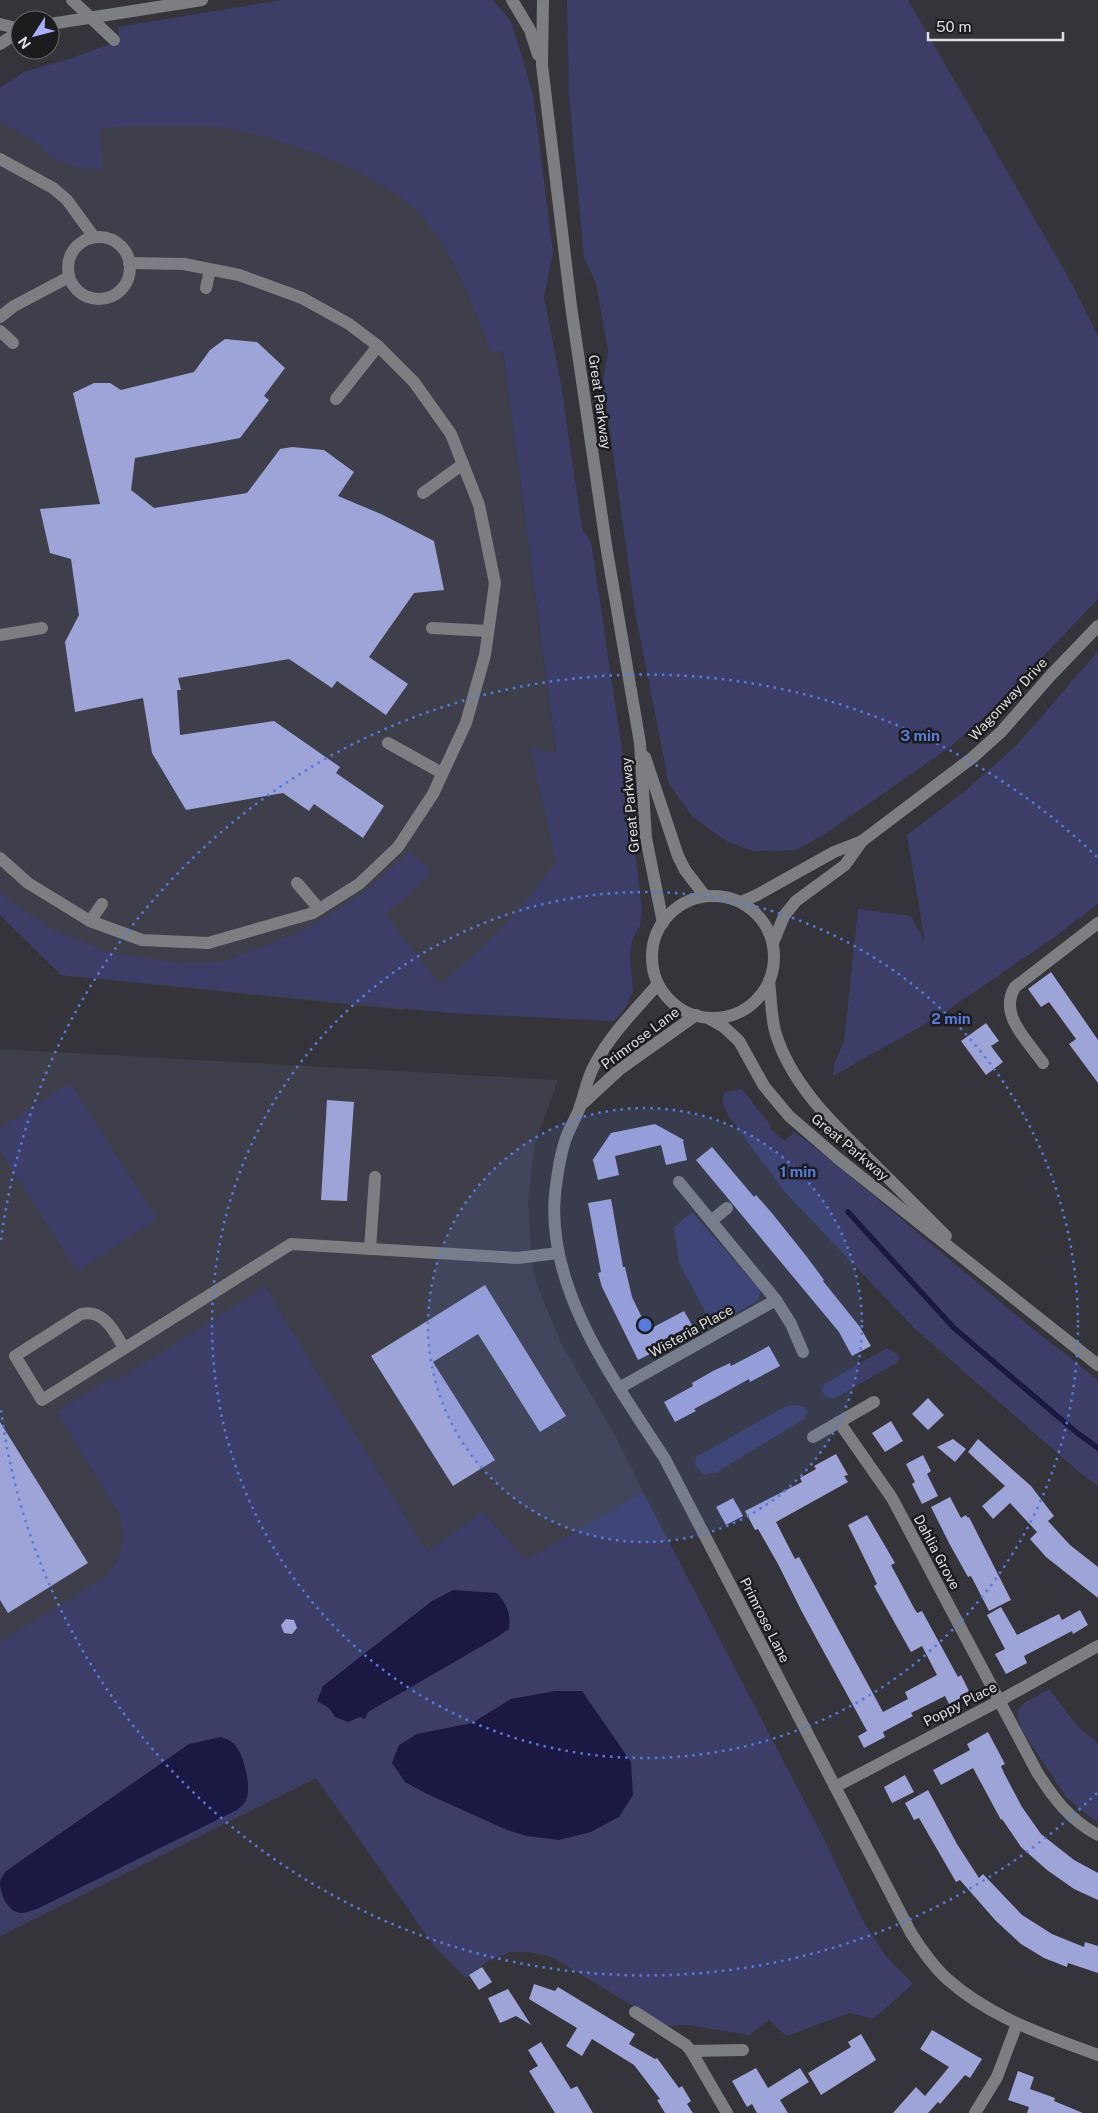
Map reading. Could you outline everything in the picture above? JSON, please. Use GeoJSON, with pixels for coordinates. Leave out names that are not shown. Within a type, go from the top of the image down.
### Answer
{"type":"FeatureCollection","features":[{"type":"Feature","properties":{"kind":"street"},"geometry":{"type":"LineString","coordinates":[[72,0],[114,40]]}},
{"type":"Feature","properties":{"kind":"street"},"geometry":{"type":"LineString","coordinates":[[60,23],[202,0]]}},
{"type":"Feature","properties":{"kind":"street","name":"Great Parkway"},"geometry":{"type":"LineString","coordinates":[[512,0],[530,30],[542,65]]}},
{"type":"Feature","properties":{"kind":"street","name":"Great Parkway"},"geometry":{"type":"LineString","coordinates":[[543,0],[542,65],[571,306],[606,545],[640,743],[646,838],[663,923]]}},
{"type":"Feature","properties":{"kind":"street"},"geometry":{"type":"LineString","coordinates":[[0,159],[53,188],[67,200],[94,237]]}},
{"type":"Feature","properties":{"kind":"street"},"geometry":{"type":"LineString","coordinates":[[94,237],[112,239],[122,247],[130,263],[130,273],[121,290],[114,295],[99,299],[82,294],[69,277],[69,260],[74,249],[81,242],[94,237]]}},
{"type":"Feature","properties":{"kind":"street"},"geometry":{"type":"LineString","coordinates":[[0,858],[28,883],[90,921],[142,940],[208,943],[313,913],[358,884],[398,847],[433,794],[466,724],[485,655],[495,583],[479,505],[451,434],[414,382],[378,346],[349,324],[302,298],[239,275],[184,264],[130,263]]}},
{"type":"Feature","properties":{"kind":"street"},"geometry":{"type":"LineString","coordinates":[[206,288],[210,270]]}},
{"type":"Feature","properties":{"kind":"street"},"geometry":{"type":"LineString","coordinates":[[0,317],[14,306],[69,277]]}},
{"type":"Feature","properties":{"kind":"street"},"geometry":{"type":"LineString","coordinates":[[0,331],[12,343]]}},
{"type":"Feature","properties":{"kind":"street"},"geometry":{"type":"LineString","coordinates":[[336,399],[378,346]]}},
{"type":"Feature","properties":{"kind":"street"},"geometry":{"type":"LineString","coordinates":[[422,493],[463,464]]}},
{"type":"Feature","properties":{"kind":"street","name":"Wagonway Drive"},"geometry":{"type":"LineString","coordinates":[[741,902],[834,852],[862,841],[972,758],[1001,732],[1051,675],[1098,626]]}},
{"type":"Feature","properties":{"kind":"street"},"geometry":{"type":"LineString","coordinates":[[0,635],[42,628]]}},
{"type":"Feature","properties":{"kind":"street"},"geometry":{"type":"LineString","coordinates":[[432,628],[488,631]]}},
{"type":"Feature","properties":{"kind":"street","name":"Great Parkway"},"geometry":{"type":"LineString","coordinates":[[640,743],[678,856],[685,870],[705,896]]}},
{"type":"Feature","properties":{"kind":"street"},"geometry":{"type":"LineString","coordinates":[[388,744],[442,773]]}},
{"type":"Feature","properties":{"kind":"street","name":"Wagonway Drive"},"geometry":{"type":"LineString","coordinates":[[773,943],[784,916],[796,901],[845,865],[862,841]]}},
{"type":"Feature","properties":{"kind":"street"},"geometry":{"type":"LineString","coordinates":[[297,883],[319,909]]}},
{"type":"Feature","properties":{"kind":"street","name":"Great Parkway"},"geometry":{"type":"LineString","coordinates":[[702,1016],[733,1015],[744,1010],[763,993],[773,969],[773,943],[769,931],[762,920],[741,902],[718,896],[705,896],[681,905],[663,923],[653,946],[654,972],[658,984],[674,1003],[724,1027],[739,1041],[764,1086],[789,1116],[840,1160],[1098,1365]]}},
{"type":"Feature","properties":{"kind":"street"},"geometry":{"type":"LineString","coordinates":[[90,921],[102,904]]}},
{"type":"Feature","properties":{"kind":"street"},"geometry":{"type":"LineString","coordinates":[[1043,1063],[1010,1016],[1008,1003],[1011,994],[1015,987],[1098,922]]}},
{"type":"Feature","properties":{"kind":"street","name":"Great Parkway"},"geometry":{"type":"LineString","coordinates":[[769,981],[775,1030],[785,1057],[818,1106],[853,1144],[992,1282]]}},
{"type":"Feature","properties":{"kind":"street","name":"Primrose Lane"},"geometry":{"type":"LineString","coordinates":[[658,984],[611,1038],[594,1064],[585,1086],[580,1106],[566,1138],[555,1194],[558,1253],[566,1280],[580,1314],[619,1388],[665,1459],[911,1933],[927,1956],[946,1977],[984,2007],[1017,2024],[1098,2055]]}},
{"type":"Feature","properties":{"kind":"street","name":"Primrose Lane"},"geometry":{"type":"LineString","coordinates":[[580,1106],[620,1069],[702,1016]]}},
{"type":"Feature","properties":{"kind":"street"},"geometry":{"type":"LineString","coordinates":[[370,1249],[375,1177]]}},
{"type":"Feature","properties":{"kind":"street"},"geometry":{"type":"LineString","coordinates":[[679,1182],[776,1300],[791,1324],[803,1352]]}},
{"type":"Feature","properties":{"kind":"street"},"geometry":{"type":"LineString","coordinates":[[712,1221],[727,1208]]}},
{"type":"Feature","properties":{"kind":"street"},"geometry":{"type":"LineString","coordinates":[[124,1348],[112,1327],[104,1319],[98,1315],[86,1313],[81,1314],[14,1356],[42,1400],[291,1244],[517,1258],[558,1253]]}},
{"type":"Feature","properties":{"kind":"street","name":"Wisteria Place"},"geometry":{"type":"LineString","coordinates":[[619,1388],[776,1300]]}},
{"type":"Feature","properties":{"kind":"street"},"geometry":{"type":"LineString","coordinates":[[813,1437],[874,1402]]}},
{"type":"Feature","properties":{"kind":"street","name":"Dahlia Grove"},"geometry":{"type":"LineString","coordinates":[[839,1422],[892,1498],[1036,1772],[1055,1801],[1070,1816],[1098,1835]]}},
{"type":"Feature","properties":{"kind":"street","name":"Poppy Place"},"geometry":{"type":"LineString","coordinates":[[835,1787],[999,1701],[1098,1646]]}},
{"type":"Feature","properties":{"kind":"street"},"geometry":{"type":"LineString","coordinates":[[635,2012],[686,2044],[727,2113]]}},
{"type":"Feature","properties":{"kind":"street"},"geometry":{"type":"LineString","coordinates":[[975,2113],[998,2078],[1017,2024]]}},
{"type":"Feature","properties":{"kind":"street"},"geometry":{"type":"LineString","coordinates":[[691,2051],[743,2050]]}},
{"type":"Feature","properties":{"kind":"shaded area"},"geometry":{"type":"Polygon","coordinates":[[[281,0],[493,0],[511,21],[533,94],[553,253],[544,297],[561,384],[582,528],[591,542],[628,790],[642,909],[640,925],[632,940],[630,956],[633,991],[626,1007],[614,1021],[450,1013],[61,975],[0,915],[0,891],[5,897],[54,930],[109,953],[178,963],[223,962],[303,931],[364,892],[410,852],[431,871],[409,894],[385,914],[440,984],[477,952],[514,915],[556,862],[531,748],[556,753],[503,351],[491,352],[461,278],[431,227],[401,197],[380,183],[328,158],[273,139],[221,127],[135,126],[100,128],[103,170],[80,168],[52,158],[36,142],[0,121],[0,88],[24,72],[69,59],[119,41],[118,27],[281,0]]]}},
{"type":"Feature","properties":{"kind":"shaded area"},"geometry":{"type":"Polygon","coordinates":[[[567,0],[908,0],[1070,280],[1098,336],[1098,599],[987,715],[950,747],[825,834],[796,850],[753,851],[726,841],[693,817],[669,784],[635,612],[603,381],[608,351],[596,283],[584,258],[569,96],[567,0]]]}},
{"type":"Feature","properties":{"kind":"shaded area"},"geometry":{"type":"Polygon","coordinates":[[[119,65],[442,203],[503,350],[556,754],[581,915],[403,1010],[61,975],[0,915],[0,88],[24,72],[119,65]]]}},
{"type":"Feature","properties":{"kind":"shaded area"},"geometry":{"type":"Polygon","coordinates":[[[1098,651],[1098,904],[1056,936],[939,1016],[833,1076],[834,1064],[844,1042],[858,909],[911,916],[925,942],[907,835],[965,791],[1017,745],[1098,651]]]}},
{"type":"Feature","properties":{"kind":"shaded area"},"geometry":{"type":"Polygon","coordinates":[[[0,1049],[558,1080],[535,1143],[528,1202],[532,1266],[540,1293],[563,1347],[616,1437],[643,1492],[526,1560],[483,1511],[0,1869],[0,1049]]]}},
{"type":"Feature","properties":{"kind":"shaded area"},"geometry":{"type":"Polygon","coordinates":[[[70,1083],[157,1219],[77,1271],[0,1151],[0,1128],[70,1083]]]}},
{"type":"Feature","properties":{"kind":"shaded area"},"geometry":{"type":"Polygon","coordinates":[[[742,1089],[771,1126],[770,1129],[785,1141],[794,1132],[825,1155],[1023,1321],[1098,1380],[1098,1486],[1078,1471],[914,1328],[785,1192],[729,1117],[725,1108],[723,1099],[725,1092],[742,1089]]]}},
{"type":"Feature","properties":{"kind":"shaded area"},"geometry":{"type":"Polygon","coordinates":[[[692,1212],[761,1291],[757,1301],[716,1325],[711,1322],[679,1263],[674,1227],[692,1212]]]}},
{"type":"Feature","properties":{"kind":"shaded area"},"geometry":{"type":"Polygon","coordinates":[[[265,1287],[427,1552],[483,1511],[526,1560],[643,1492],[822,1835],[863,1921],[886,1956],[913,1984],[873,2019],[850,2013],[786,2036],[769,2020],[749,2035],[688,2025],[666,2026],[552,1957],[530,1952],[510,1952],[487,1962],[466,1978],[434,1946],[316,1778],[0,1936],[0,1642],[104,1578],[119,1557],[123,1541],[120,1516],[57,1412],[112,1378],[115,1382],[265,1287]]]}},
{"type":"Feature","properties":{"kind":"shaded area"},"geometry":{"type":"Polygon","coordinates":[[[887,1348],[897,1354],[900,1359],[895,1364],[833,1399],[825,1396],[821,1389],[824,1384],[887,1348]]]}},
{"type":"Feature","properties":{"kind":"shaded area"},"geometry":{"type":"Polygon","coordinates":[[[798,1405],[805,1408],[808,1412],[804,1419],[717,1472],[704,1475],[695,1465],[696,1457],[786,1406],[798,1405]]]}},
{"type":"Feature","properties":{"kind":"shaded area"},"geometry":{"type":"Polygon","coordinates":[[[453,1590],[497,1593],[508,1610],[509,1629],[368,1712],[365,1719],[360,1717],[348,1722],[335,1717],[329,1708],[317,1701],[323,1686],[432,1601],[453,1590]]]}},
{"type":"Feature","properties":{"kind":"shaded area"},"geometry":{"type":"Polygon","coordinates":[[[1049,1689],[1077,1726],[1098,1743],[1098,1823],[1067,1798],[1021,1729],[1017,1711],[1024,1703],[1049,1689]]]}},
{"type":"Feature","properties":{"kind":"shaded area"},"geometry":{"type":"Polygon","coordinates":[[[555,1691],[582,1691],[631,1762],[633,1795],[619,1817],[591,1832],[559,1840],[526,1836],[507,1830],[405,1782],[392,1763],[399,1745],[417,1734],[472,1723],[511,1699],[555,1691]]]}},
{"type":"Feature","properties":{"kind":"shaded area"},"geometry":{"type":"Polygon","coordinates":[[[221,1737],[232,1742],[238,1750],[244,1764],[248,1782],[247,1797],[237,1810],[37,1909],[21,1913],[8,1906],[1,1891],[0,1882],[6,1871],[189,1744],[221,1737]]]}},
{"type":"Feature","properties":{"kind":"building"},"geometry":{"type":"Polygon","coordinates":[[[225,339],[257,342],[285,368],[264,396],[269,400],[240,438],[135,458],[131,490],[154,508],[247,493],[280,449],[292,447],[324,450],[354,472],[338,496],[381,514],[434,541],[444,590],[414,593],[369,657],[408,684],[386,715],[337,681],[332,688],[289,659],[178,678],[181,690],[177,690],[180,735],[274,721],[340,767],[336,773],[384,806],[363,838],[314,804],[309,811],[283,793],[186,810],[152,753],[143,698],[75,712],[65,642],[79,615],[71,559],[50,553],[40,509],[100,504],[73,393],[94,383],[110,383],[121,390],[194,372],[210,350],[225,339]]]}},
{"type":"Feature","properties":{"kind":"building"},"geometry":{"type":"Polygon","coordinates":[[[1051,972],[1098,1040],[1098,1083],[1069,1044],[1076,1039],[1049,1002],[1041,1007],[1028,989],[1051,972]]]}},
{"type":"Feature","properties":{"kind":"building"},"geometry":{"type":"Polygon","coordinates":[[[986,1023],[999,1041],[991,1046],[1003,1062],[986,1075],[961,1041],[986,1023]]]}},
{"type":"Feature","properties":{"kind":"building"},"geometry":{"type":"Polygon","coordinates":[[[327,1100],[354,1102],[347,1201],[321,1200],[327,1100]]]}},
{"type":"Feature","properties":{"kind":"building"},"geometry":{"type":"Polygon","coordinates":[[[655,1124],[684,1140],[687,1160],[666,1165],[661,1145],[615,1156],[619,1175],[598,1180],[592,1161],[611,1133],[655,1124]]]}},
{"type":"Feature","properties":{"kind":"building"},"geometry":{"type":"Polygon","coordinates":[[[712,1147],[754,1197],[756,1195],[771,1212],[807,1257],[823,1281],[860,1327],[871,1346],[852,1356],[839,1332],[696,1160],[712,1147]]]}},
{"type":"Feature","properties":{"kind":"building"},"geometry":{"type":"Polygon","coordinates":[[[611,1199],[623,1267],[625,1267],[632,1297],[647,1328],[650,1329],[684,1311],[692,1325],[657,1343],[660,1349],[638,1360],[602,1287],[598,1273],[601,1272],[588,1203],[611,1199]]]}},
{"type":"Feature","properties":{"kind":"building"},"geometry":{"type":"Polygon","coordinates":[[[485,1285],[566,1416],[540,1432],[478,1334],[433,1362],[495,1460],[453,1486],[371,1356],[485,1285]]]}},
{"type":"Feature","properties":{"kind":"building"},"geometry":{"type":"Polygon","coordinates":[[[769,1346],[780,1366],[750,1382],[749,1379],[694,1409],[696,1411],[675,1422],[664,1402],[693,1386],[692,1383],[713,1371],[730,1363],[731,1366],[769,1346]]]}},
{"type":"Feature","properties":{"kind":"building"},"geometry":{"type":"Polygon","coordinates":[[[928,1398],[944,1415],[928,1430],[912,1414],[928,1398]]]}},
{"type":"Feature","properties":{"kind":"building"},"geometry":{"type":"Polygon","coordinates":[[[891,1421],[903,1441],[885,1452],[872,1433],[891,1421]]]}},
{"type":"Feature","properties":{"kind":"building"},"geometry":{"type":"Polygon","coordinates":[[[0,1422],[88,1563],[8,1613],[0,1600],[0,1422]]]}},
{"type":"Feature","properties":{"kind":"building"},"geometry":{"type":"Polygon","coordinates":[[[953,1439],[966,1449],[955,1462],[937,1447],[953,1439]]]}},
{"type":"Feature","properties":{"kind":"building"},"geometry":{"type":"Polygon","coordinates":[[[978,1439],[1031,1486],[1054,1516],[1048,1521],[1070,1545],[1098,1567],[1098,1598],[1046,1557],[1030,1539],[1037,1532],[1010,1503],[993,1519],[982,1506],[1005,1486],[968,1452],[978,1439]]]}},
{"type":"Feature","properties":{"kind":"building"},"geometry":{"type":"Polygon","coordinates":[[[836,1454],[848,1475],[844,1476],[848,1482],[776,1522],[795,1559],[799,1557],[883,1712],[908,1699],[905,1692],[937,1675],[922,1646],[911,1652],[874,1586],[877,1584],[848,1525],[867,1515],[895,1563],[891,1565],[914,1608],[917,1613],[922,1611],[958,1677],[961,1675],[970,1693],[949,1704],[945,1696],[911,1713],[913,1716],[883,1732],[885,1737],[864,1748],[858,1736],[867,1731],[778,1564],[758,1529],[755,1530],[745,1511],[802,1482],[800,1478],[816,1469],[814,1466],[836,1454]]]}},
{"type":"Feature","properties":{"kind":"building"},"geometry":{"type":"Polygon","coordinates":[[[923,1455],[931,1471],[927,1474],[938,1496],[922,1504],[912,1484],[915,1482],[906,1464],[923,1455]]]}},
{"type":"Feature","properties":{"kind":"building"},"geometry":{"type":"Polygon","coordinates":[[[950,1497],[961,1518],[966,1515],[969,1517],[1011,1600],[989,1611],[971,1576],[968,1577],[949,1543],[931,1507],[950,1497]]]}},
{"type":"Feature","properties":{"kind":"building"},"geometry":{"type":"Polygon","coordinates":[[[733,1498],[743,1516],[726,1525],[716,1507],[733,1498]]]}},
{"type":"Feature","properties":{"kind":"building"},"geometry":{"type":"Polygon","coordinates":[[[1001,1607],[1017,1635],[1059,1614],[1062,1620],[1080,1610],[1088,1625],[1073,1634],[1072,1631],[1024,1656],[1027,1663],[1006,1674],[995,1654],[1005,1649],[987,1615],[1001,1607]]]}},
{"type":"Feature","properties":{"kind":"building"},"geometry":{"type":"Polygon","coordinates":[[[286,1619],[294,1620],[297,1628],[292,1634],[284,1633],[281,1625],[286,1619]]]}},
{"type":"Feature","properties":{"kind":"building"},"geometry":{"type":"Polygon","coordinates":[[[988,1732],[1005,1764],[1001,1766],[1004,1773],[1022,1807],[1041,1834],[1074,1860],[1098,1873],[1098,1900],[1074,1889],[1047,1870],[1021,1847],[1001,1820],[973,1768],[941,1785],[933,1770],[970,1750],[967,1744],[988,1732]]]}},
{"type":"Feature","properties":{"kind":"building"},"geometry":{"type":"Polygon","coordinates":[[[905,1775],[914,1792],[892,1803],[884,1787],[905,1775]]]}},
{"type":"Feature","properties":{"kind":"building"},"geometry":{"type":"Polygon","coordinates":[[[928,1790],[957,1844],[979,1878],[983,1874],[1022,1915],[1052,1934],[1084,1947],[1085,1942],[1098,1946],[1098,1973],[1068,1963],[1067,1967],[1044,1958],[1021,1944],[996,1921],[960,1880],[956,1882],[919,1818],[914,1820],[905,1803],[928,1790]]]}},
{"type":"Feature","properties":{"kind":"building"},"geometry":{"type":"Polygon","coordinates":[[[482,1967],[492,1982],[479,1990],[469,1975],[482,1967]]]}},
{"type":"Feature","properties":{"kind":"building"},"geometry":{"type":"Polygon","coordinates":[[[534,1984],[555,1991],[558,1987],[635,2034],[629,2044],[655,2059],[657,2058],[679,2088],[682,2086],[691,2101],[687,2104],[693,2113],[665,2113],[657,2100],[660,2099],[634,2065],[592,2039],[582,2056],[566,2046],[577,2028],[529,1999],[534,1984]]]}},
{"type":"Feature","properties":{"kind":"building"},"geometry":{"type":"Polygon","coordinates":[[[508,1989],[531,2025],[516,2016],[500,2023],[488,1998],[508,1989]]]}},
{"type":"Feature","properties":{"kind":"building"},"geometry":{"type":"Polygon","coordinates":[[[932,2030],[982,2059],[970,2078],[965,2075],[940,2104],[938,2102],[928,2113],[893,2113],[916,2087],[925,2096],[949,2067],[920,2049],[932,2030]]]}},
{"type":"Feature","properties":{"kind":"building"},"geometry":{"type":"Polygon","coordinates":[[[861,2034],[876,2060],[821,2095],[808,2073],[851,2047],[848,2042],[861,2034]]]}},
{"type":"Feature","properties":{"kind":"building"},"geometry":{"type":"Polygon","coordinates":[[[541,2042],[571,2089],[577,2086],[593,2113],[555,2113],[529,2071],[538,2066],[528,2050],[541,2042]]]}},
{"type":"Feature","properties":{"kind":"building"},"geometry":{"type":"Polygon","coordinates":[[[756,2068],[768,2088],[800,2068],[809,2082],[780,2100],[788,2113],[757,2113],[752,2104],[747,2107],[732,2081],[756,2068]]]}},
{"type":"Feature","properties":{"kind":"building"},"geometry":{"type":"Polygon","coordinates":[[[1018,2071],[1034,2077],[1030,2089],[1055,2098],[1054,2101],[1083,2113],[1027,2113],[1029,2107],[1008,2100],[1018,2071]]]}},
{"type":"Feature","properties":{"kind":"waterway"},"geometry":{"type":"LineString","coordinates":[[848,1212],[954,1328],[1076,1432],[1098,1448]]}}]}
